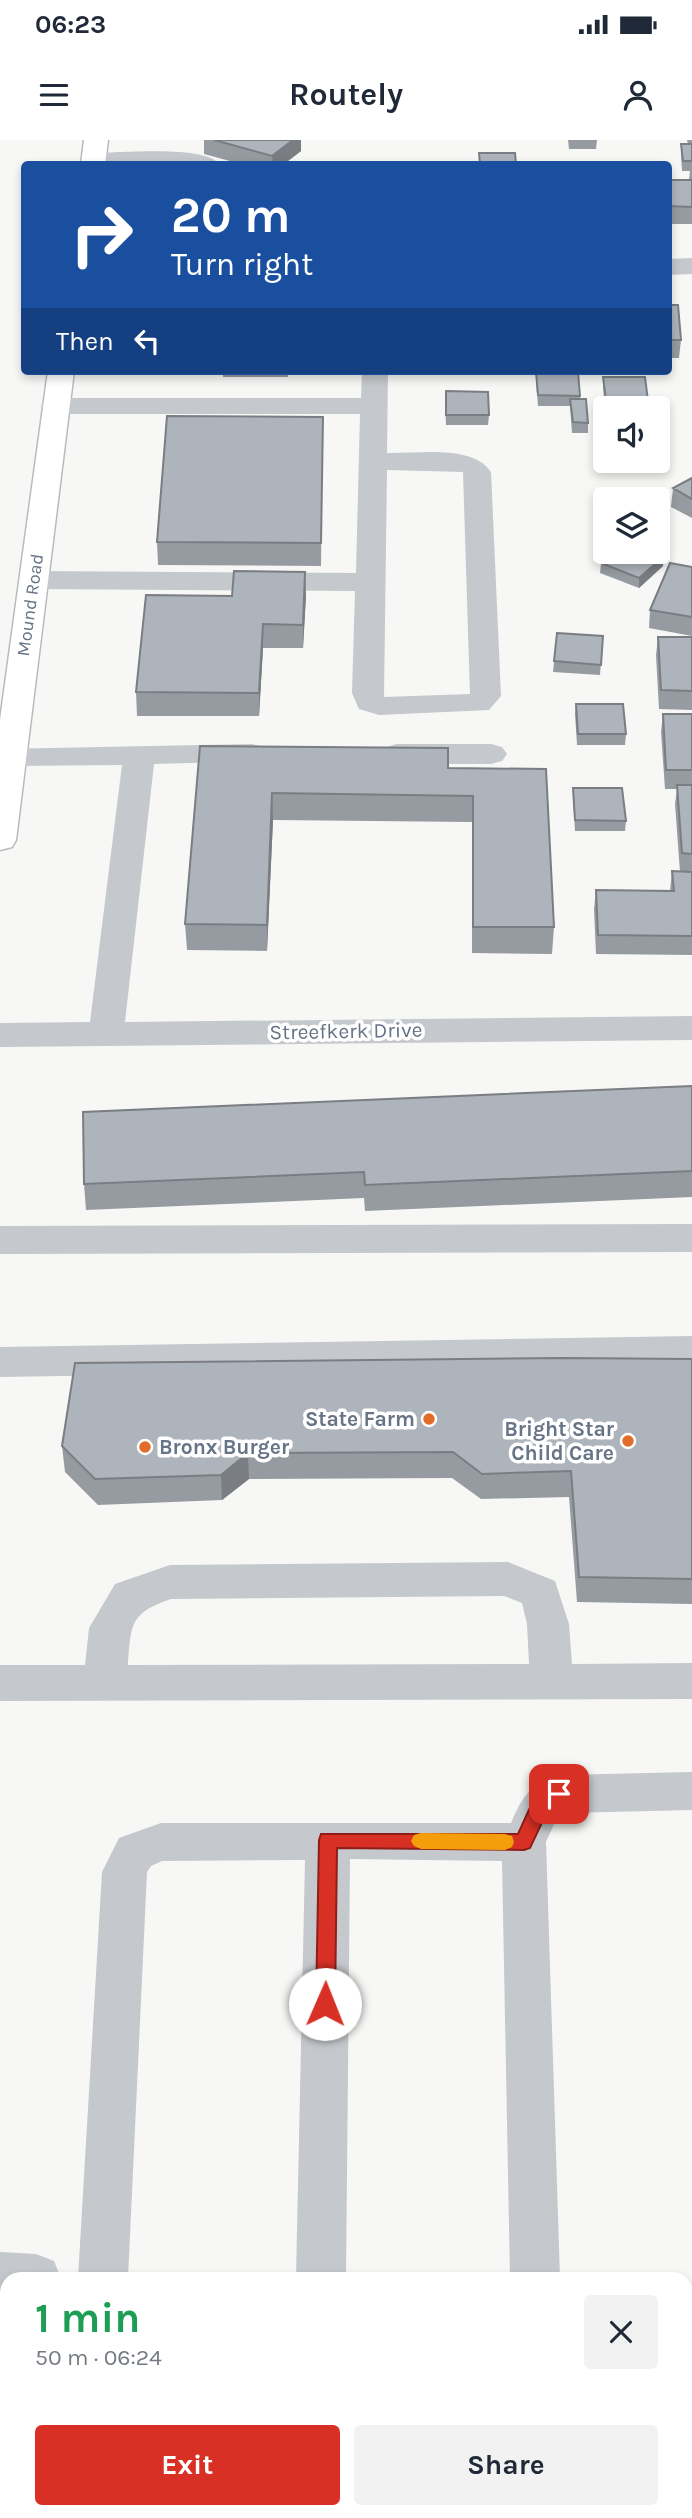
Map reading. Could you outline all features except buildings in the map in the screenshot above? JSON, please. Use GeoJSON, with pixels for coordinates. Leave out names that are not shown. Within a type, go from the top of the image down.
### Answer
{"type":"FeatureCollection","features":[{"type":"Feature","properties":{"kind":"main road","name":"Mound Road"},"geometry":{"type":"LineString","coordinates":[[0,840],[60,375]]}},
{"type":"Feature","properties":{"kind":"street"},"geometry":{"type":"LineString","coordinates":[[94,155],[198,161]]}},
{"type":"Feature","properties":{"kind":"street"},"geometry":{"type":"LineString","coordinates":[[672,267],[692,266]]}},
{"type":"Feature","properties":{"kind":"street"},"geometry":{"type":"LineString","coordinates":[[374,461],[464,463],[473,466],[477,472],[486,696],[478,703],[379,706],[370,702],[367,693],[375,375]]}},
{"type":"Feature","properties":{"kind":"street"},"geometry":{"type":"LineString","coordinates":[[55,406],[375,406]]}},
{"type":"Feature","properties":{"kind":"street"},"geometry":{"type":"LineString","coordinates":[[33,580],[370,582]]}},
{"type":"Feature","properties":{"kind":"street"},"geometry":{"type":"LineString","coordinates":[[10,756],[275,754]]}},
{"type":"Feature","properties":{"kind":"street"},"geometry":{"type":"LineString","coordinates":[[370,754],[491,754]]}},
{"type":"Feature","properties":{"kind":"street"},"geometry":{"type":"LineString","coordinates":[[106,1034],[139,755]]}},
{"type":"Feature","properties":{"kind":"street","name":"Streefkerk Drive"},"geometry":{"type":"LineString","coordinates":[[0,1035],[692,1028]]}},
{"type":"Feature","properties":{"kind":"street"},"geometry":{"type":"LineString","coordinates":[[0,1240],[692,1238]]}},
{"type":"Feature","properties":{"kind":"street"},"geometry":{"type":"LineString","coordinates":[[0,1362],[692,1351]]}},
{"type":"Feature","properties":{"kind":"street"},"geometry":{"type":"LineString","coordinates":[[105,1683],[110,1628],[130,1596],[170,1582],[495,1579],[509,1579],[540,1592],[548,1623],[552,1682]]}},
{"type":"Feature","properties":{"kind":"street"},"geometry":{"type":"LineString","coordinates":[[0,1683],[692,1681]]}},
{"type":"Feature","properties":{"kind":"street"},"geometry":{"type":"LineString","coordinates":[[536,2272],[524,1842],[540,1807],[559,1794],[692,1791]]}},
{"type":"Feature","properties":{"kind":"street"},"geometry":{"type":"LineString","coordinates":[[321,2272],[328,1840]]}},
{"type":"Feature","properties":{"kind":"street"},"geometry":{"type":"LineString","coordinates":[[103,2272],[125,1872],[135,1852],[162,1842],[524,1842]]}},
{"type":"Feature","properties":{"kind":"slow traffic"},"geometry":{"type":"LineString","coordinates":[[421,1841],[505,1842]]}},
{"type":"Feature","properties":{"kind":"place","name":"State Farm"},"geometry":{"type":"Point","coordinates":[429,1419]}},
{"type":"Feature","properties":{"kind":"place","name":"Bright Star Child Care"},"geometry":{"type":"Point","coordinates":[628,1441]}},
{"type":"Feature","properties":{"kind":"place","name":"Bronx Burger"},"geometry":{"type":"Point","coordinates":[145,1447]}},
{"type":"Feature","properties":{"kind":"route"},"geometry":{"type":"LineString","coordinates":[[325,2004],[328,1840],[524,1842],[540,1807],[559,1794]]}}]}
